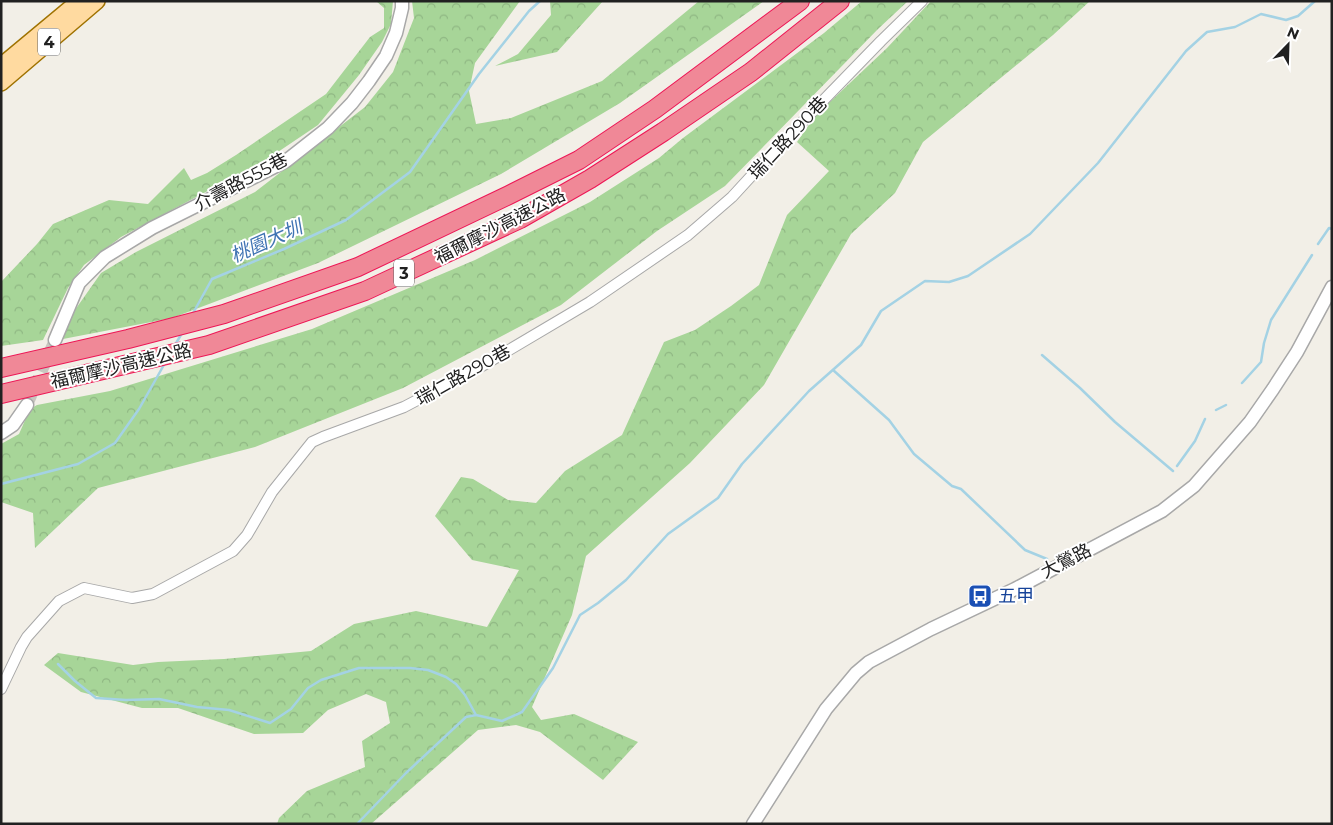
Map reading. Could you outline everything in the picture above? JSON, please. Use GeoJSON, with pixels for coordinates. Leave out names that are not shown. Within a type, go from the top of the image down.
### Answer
{"type":"FeatureCollection","features":[{"type":"Feature","properties":{"kind":"highway","name":"福爾摩沙高速公路"},"geometry":{"type":"LineString","coordinates":[[1,368],[128,339],[224,314],[358,267],[579,160],[655,109],[800,1]]}},
{"type":"Feature","properties":{"kind":"highway","name":"福爾摩沙高速公路"},"geometry":{"type":"LineString","coordinates":[[1,394],[210,345],[365,291],[520,219],[590,179],[663,132],[751,72],[840,1]]}},
{"type":"Feature","properties":{"kind":"main road","name":"4"},"geometry":{"type":"LineString","coordinates":[[1,66],[79,1]]}},
{"type":"Feature","properties":{"kind":"main road","name":"4"},"geometry":{"type":"LineString","coordinates":[[1,83],[97,1]]}},
{"type":"Feature","properties":{"kind":"street","name":"介壽路555巷"},"geometry":{"type":"LineString","coordinates":[[55,340],[79,283],[105,257],[152,228],[286,161],[328,128],[352,103],[386,56],[396,33],[402,1]]}},
{"type":"Feature","properties":{"kind":"street","name":"瑞仁路290巷"},"geometry":{"type":"LineString","coordinates":[[1,689],[24,642],[59,601],[84,588],[132,598],[153,594],[234,551],[247,535],[272,492],[312,442],[404,407],[482,366],[590,302],[688,235],[732,197],[792,132],[922,1]]}},
{"type":"Feature","properties":{"kind":"street","name":"大鶯路"},"geometry":{"type":"LineString","coordinates":[[753,824],[826,709],[856,673],[869,662],[1015,589],[1162,511],[1194,486],[1250,422],[1273,389],[1297,352],[1332,287]]}},
{"type":"Feature","properties":{"kind":"street"},"geometry":{"type":"LineString","coordinates":[[1,433],[13,425],[27,406]]}},
{"type":"Feature","properties":{"kind":"green space"},"geometry":{"type":"Polygon","coordinates":[[[376,1],[393,1],[391,24],[382,42],[359,75],[318,125],[266,160],[121,237],[84,265],[68,288],[43,340],[1,346],[1,282],[53,224],[109,200],[148,204],[184,168],[191,180],[207,173],[326,94],[370,37],[384,28],[384,8],[376,1]]]}},
{"type":"Feature","properties":{"kind":"green space"},"geometry":{"type":"Polygon","coordinates":[[[412,1],[520,1],[475,63],[469,91],[476,124],[511,118],[602,81],[699,1],[764,1],[620,103],[501,174],[318,263],[172,318],[63,339],[70,317],[101,273],[136,252],[255,192],[365,107],[393,72],[414,18],[412,1]]]}},
{"type":"Feature","properties":{"kind":"green space"},"geometry":{"type":"Polygon","coordinates":[[[550,1],[603,1],[557,52],[495,66],[518,54],[551,15],[550,1]]]}},
{"type":"Feature","properties":{"kind":"green space"},"geometry":{"type":"Polygon","coordinates":[[[862,1],[908,1],[878,29],[725,186],[657,231],[561,305],[403,388],[255,447],[98,488],[35,548],[33,513],[1,502],[1,444],[19,434],[30,409],[37,405],[110,391],[312,329],[475,260],[590,202],[659,158],[824,33],[862,1]]]}},
{"type":"Feature","properties":{"kind":"green space"},"geometry":{"type":"Polygon","coordinates":[[[931,1],[1090,1],[1053,35],[923,142],[895,193],[851,234],[764,385],[690,463],[586,556],[572,615],[532,707],[541,720],[574,714],[638,742],[603,780],[540,732],[516,725],[478,730],[371,824],[277,824],[279,818],[307,791],[365,767],[362,741],[390,723],[386,702],[366,694],[328,710],[303,733],[254,734],[178,708],[142,708],[81,692],[44,665],[58,653],[133,665],[311,651],[354,624],[416,611],[487,627],[519,570],[472,560],[435,516],[461,477],[473,479],[508,500],[536,503],[565,471],[622,435],[664,342],[695,330],[759,285],[787,215],[829,171],[797,142],[815,116],[887,48],[931,1]]]}},
{"type":"Feature","properties":{"kind":"waterway","name":"桃園大圳"},"geometry":{"type":"LineString","coordinates":[[192,315],[212,279],[284,249],[346,220],[410,172],[479,74],[529,11],[540,1]]}},
{"type":"Feature","properties":{"kind":"waterway"},"geometry":{"type":"LineString","coordinates":[[357,824],[406,773],[466,717],[476,715],[502,721],[522,712],[553,668],[580,615],[626,580],[668,534],[718,498],[742,464],[809,391],[861,345],[881,311],[925,281],[949,282],[968,276],[1030,234],[1098,163],[1186,51],[1207,32],[1235,27],[1261,14],[1286,20],[1298,16],[1315,1]]}},
{"type":"Feature","properties":{"kind":"waterway"},"geometry":{"type":"LineString","coordinates":[[1318,244],[1329,228],[1332,229]]}},
{"type":"Feature","properties":{"kind":"waterway"},"geometry":{"type":"LineString","coordinates":[[1242,383],[1261,362],[1271,320],[1312,255]]}},
{"type":"Feature","properties":{"kind":"waterway","name":"桃園大圳"},"geometry":{"type":"LineString","coordinates":[[175,345],[182,333]]}},
{"type":"Feature","properties":{"kind":"waterway"},"geometry":{"type":"LineString","coordinates":[[1042,355],[1115,422],[1173,471]]}},
{"type":"Feature","properties":{"kind":"waterway","name":"桃園大圳"},"geometry":{"type":"LineString","coordinates":[[1,484],[78,464],[115,443],[139,409],[165,363]]}},
{"type":"Feature","properties":{"kind":"waterway"},"geometry":{"type":"LineString","coordinates":[[833,370],[889,420],[914,454],[952,486],[961,489],[1025,550],[1047,559]]}},
{"type":"Feature","properties":{"kind":"waterway"},"geometry":{"type":"LineString","coordinates":[[1216,410],[1226,405]]}},
{"type":"Feature","properties":{"kind":"waterway"},"geometry":{"type":"LineString","coordinates":[[1177,466],[1195,441],[1205,419]]}},
{"type":"Feature","properties":{"kind":"waterway"},"geometry":{"type":"LineString","coordinates":[[58,664],[96,698],[126,700],[159,699],[197,707],[229,710],[270,723],[291,709],[308,688],[321,680],[359,668],[428,670],[446,677],[456,684],[465,695],[476,715]]}},
{"type":"Feature","properties":{"kind":"tunnel"},"geometry":{"type":"LineString","coordinates":[[27,405],[55,340]]}},
{"type":"Feature","properties":{"kind":"place","name":"五甲"},"geometry":{"type":"Point","coordinates":[980,596]}}]}
